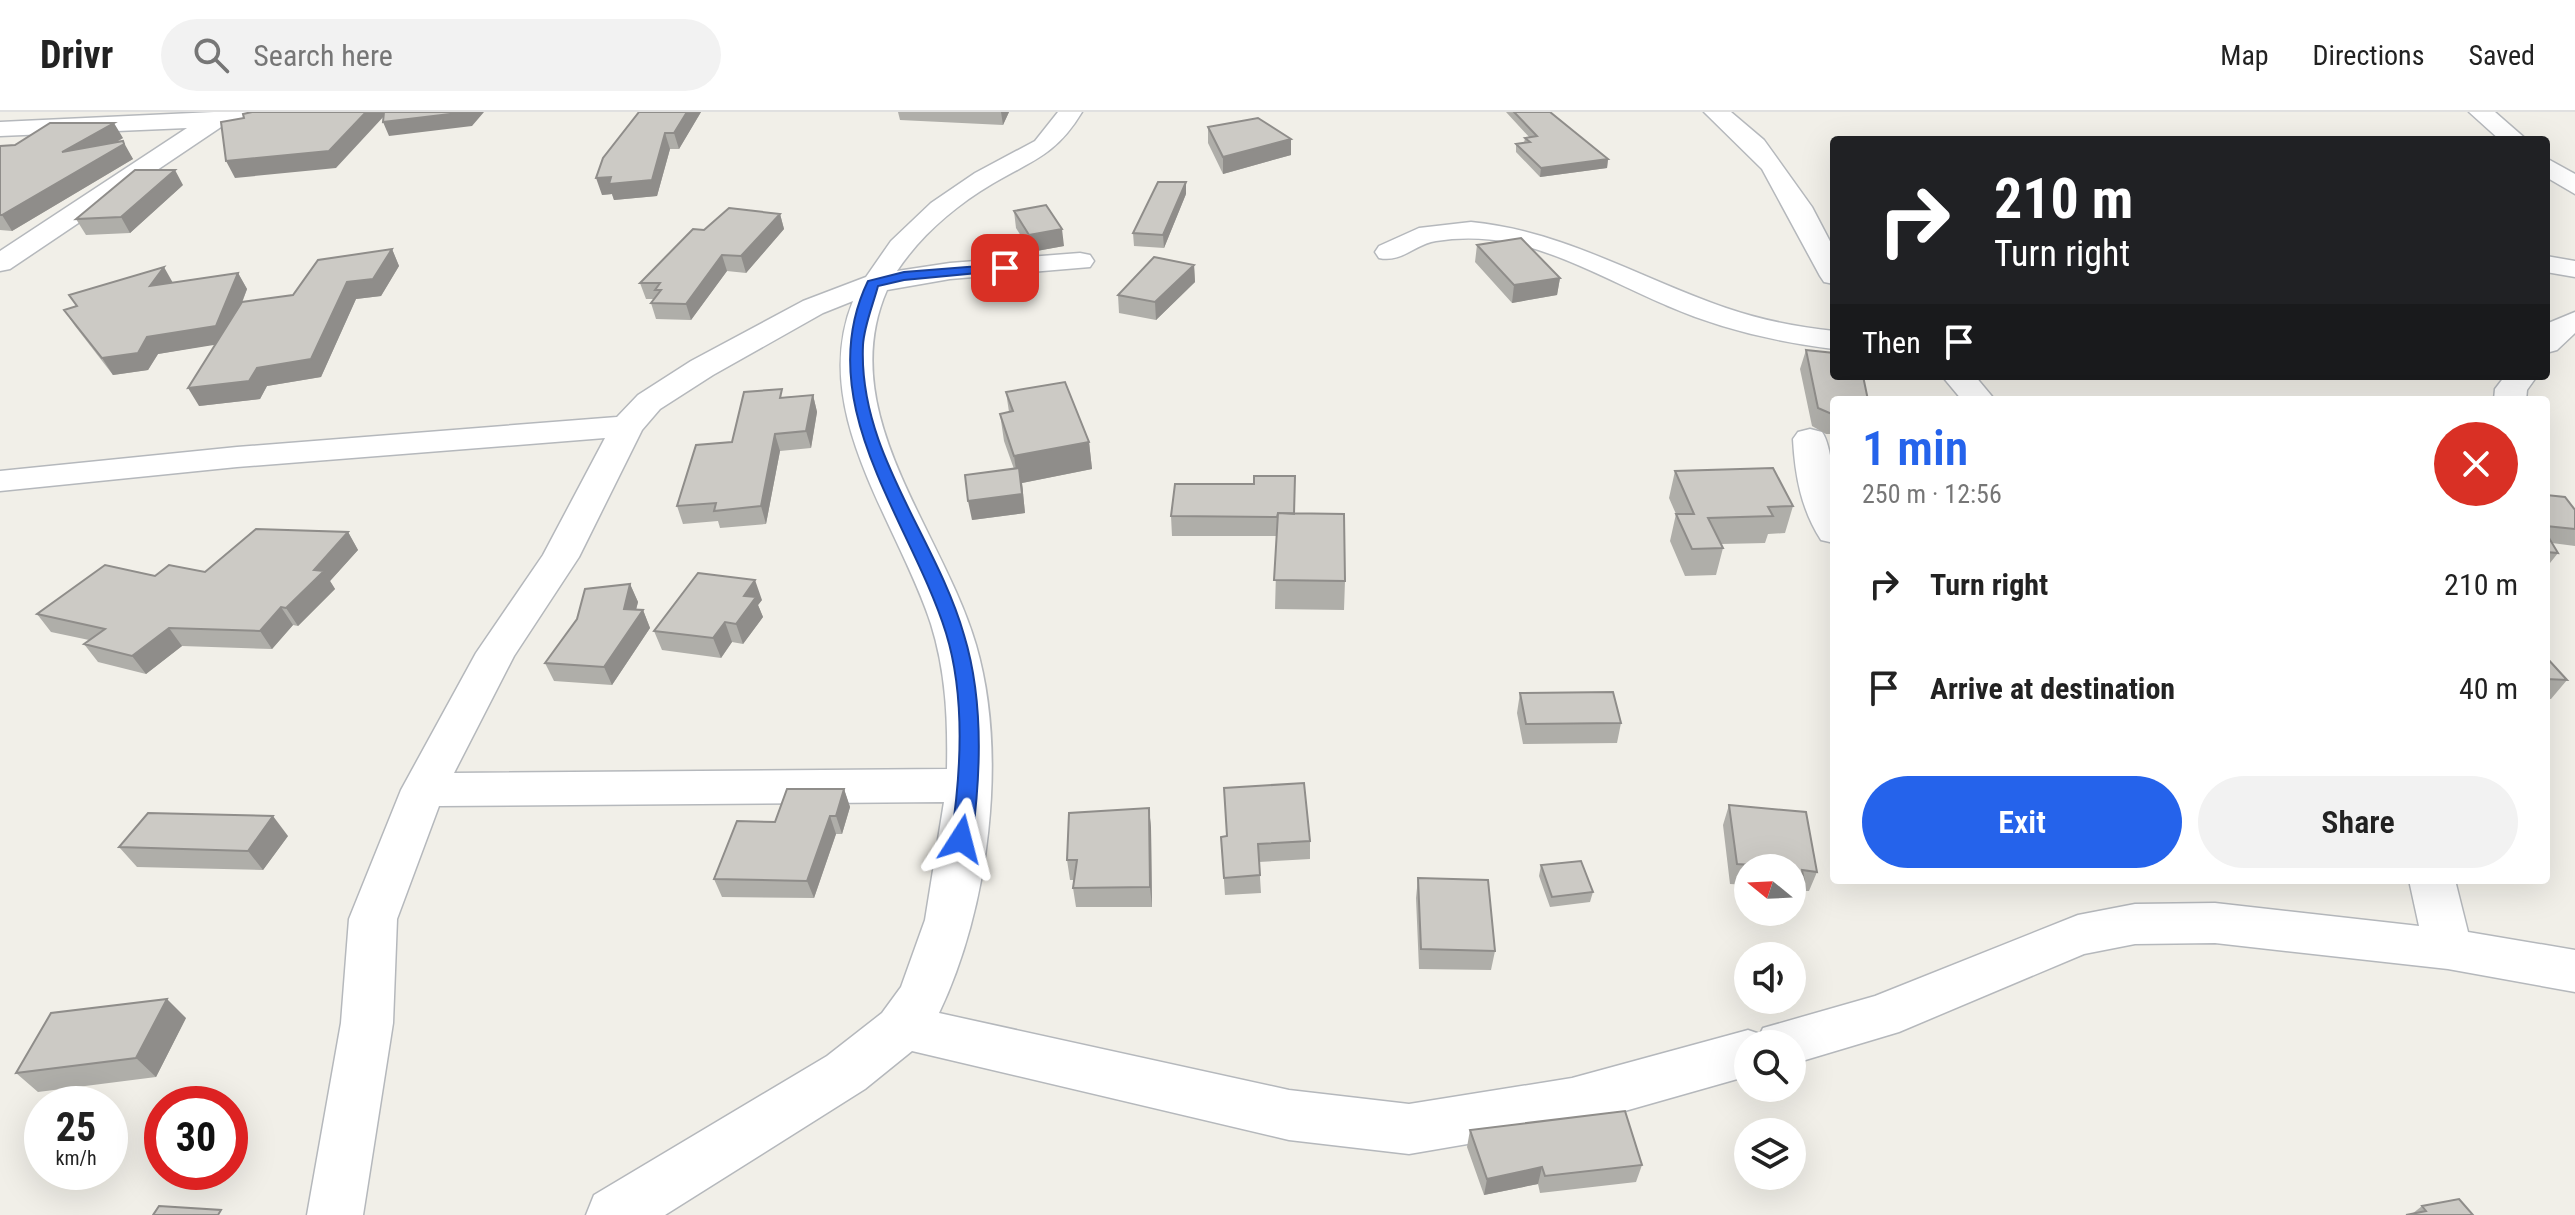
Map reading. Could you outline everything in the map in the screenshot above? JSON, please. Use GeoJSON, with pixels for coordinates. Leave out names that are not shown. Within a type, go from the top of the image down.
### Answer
{"type":"FeatureCollection","features":[{"type":"Feature","properties":{"kind":"street"},"geometry":{"type":"LineString","coordinates":[[0,129],[216,120],[296,112]]}},
{"type":"Feature","properties":{"kind":"street"},"geometry":{"type":"LineString","coordinates":[[614,1215],[866,1060],[903,1027],[931,980],[953,893],[970,785],[967,700],[956,635],[925,556],[877,462],[858,380],[856,343],[872,284],[884,266],[949,202],[1052,141],[1070,112]]}},
{"type":"Feature","properties":{"kind":"street"},"geometry":{"type":"LineString","coordinates":[[1716,112],[1732,121],[1780,173],[1830,268]]}},
{"type":"Feature","properties":{"kind":"street"},"geometry":{"type":"LineString","coordinates":[[2481,112],[2510,136]]}},
{"type":"Feature","properties":{"kind":"street"},"geometry":{"type":"LineString","coordinates":[[0,263],[216,120]]}},
{"type":"Feature","properties":{"kind":"street"},"geometry":{"type":"LineString","coordinates":[[2550,168],[2575,186]]}},
{"type":"Feature","properties":{"kind":"street"},"geometry":{"type":"LineString","coordinates":[[1802,214],[1830,220]]}},
{"type":"Feature","properties":{"kind":"street"},"geometry":{"type":"LineString","coordinates":[[1389,252],[1433,233],[1510,235],[1546,243],[1714,314],[1779,332],[1830,339]]}},
{"type":"Feature","properties":{"kind":"street"},"geometry":{"type":"LineString","coordinates":[[335,1215],[367,1023],[373,919],[423,790],[496,653],[561,557],[627,426],[649,402],[702,368],[813,307],[872,284],[950,271],[1080,261]]}},
{"type":"Feature","properties":{"kind":"street"},"geometry":{"type":"LineString","coordinates":[[2550,265],[2575,269]]}},
{"type":"Feature","properties":{"kind":"street"},"geometry":{"type":"LineString","coordinates":[[2550,339],[2557,330],[2575,321]]}},
{"type":"Feature","properties":{"kind":"street"},"geometry":{"type":"LineString","coordinates":[[1962,380],[1976,396]]}},
{"type":"Feature","properties":{"kind":"street"},"geometry":{"type":"LineString","coordinates":[[0,481],[237,457],[627,426]]}},
{"type":"Feature","properties":{"kind":"street"},"geometry":{"type":"LineString","coordinates":[[1810,439],[1813,475],[1824,516],[1830,526]]}},
{"type":"Feature","properties":{"kind":"street"},"geometry":{"type":"LineString","coordinates":[[423,790],[970,785]]}},
{"type":"Feature","properties":{"kind":"street"},"geometry":{"type":"LineString","coordinates":[[2433,884],[2448,949]]}},
{"type":"Feature","properties":{"kind":"street"},"geometry":{"type":"LineString","coordinates":[[1806,1037],[1881,1016],[2078,935],[2135,924],[2215,923],[2448,949],[2565,977]]}},
{"type":"Feature","properties":{"kind":"street"},"geometry":{"type":"LineString","coordinates":[[903,1027],[1289,1115],[1409,1129],[1572,1102],[1734,1057]]}},
{"type":"Feature","properties":{"kind":"building"},"geometry":{"type":"Polygon","coordinates":[[[366,112],[329,151],[226,161],[221,122],[244,118],[243,114],[366,112]]]}},
{"type":"Feature","properties":{"kind":"building"},"geometry":{"type":"Polygon","coordinates":[[[384,112],[467,112],[383,122],[384,112]]]}},
{"type":"Feature","properties":{"kind":"building"},"geometry":{"type":"Polygon","coordinates":[[[639,112],[687,112],[674,133],[665,133],[652,180],[609,184],[611,177],[596,178],[603,158],[639,112]]]}},
{"type":"Feature","properties":{"kind":"building"},"geometry":{"type":"Polygon","coordinates":[[[1514,112],[1550,112],[1608,159],[1541,168],[1516,144],[1530,142],[1525,138],[1537,136],[1514,112]]]}},
{"type":"Feature","properties":{"kind":"building"},"geometry":{"type":"Polygon","coordinates":[[[1258,118],[1291,139],[1223,157],[1208,127],[1258,118]]]}},
{"type":"Feature","properties":{"kind":"building"},"geometry":{"type":"Polygon","coordinates":[[[50,123],[114,123],[62,152],[123,141],[124,144],[0,215],[0,146],[15,145],[50,123]]]}},
{"type":"Feature","properties":{"kind":"building"},"geometry":{"type":"Polygon","coordinates":[[[135,170],[175,170],[121,217],[76,219],[135,170]]]}},
{"type":"Feature","properties":{"kind":"building"},"geometry":{"type":"Polygon","coordinates":[[[1158,182],[1186,182],[1163,235],[1133,233],[1158,182]]]}},
{"type":"Feature","properties":{"kind":"building"},"geometry":{"type":"Polygon","coordinates":[[[1046,205],[1062,229],[1029,235],[1014,211],[1046,205]]]}},
{"type":"Feature","properties":{"kind":"building"},"geometry":{"type":"Polygon","coordinates":[[[729,208],[780,214],[741,256],[722,255],[686,304],[651,303],[661,290],[655,290],[660,283],[640,283],[693,229],[704,230],[729,208]]]}},
{"type":"Feature","properties":{"kind":"building"},"geometry":{"type":"Polygon","coordinates":[[[1521,238],[1560,278],[1514,285],[1477,245],[1521,238]]]}},
{"type":"Feature","properties":{"kind":"building"},"geometry":{"type":"Polygon","coordinates":[[[392,249],[373,279],[347,282],[311,359],[257,368],[249,381],[188,388],[242,302],[293,295],[318,260],[392,249]]]}},
{"type":"Feature","properties":{"kind":"building"},"geometry":{"type":"Polygon","coordinates":[[[1154,257],[1194,265],[1155,302],[1118,295],[1154,257]]]}},
{"type":"Feature","properties":{"kind":"building"},"geometry":{"type":"Polygon","coordinates":[[[164,267],[150,286],[238,273],[216,326],[147,337],[138,353],[102,358],[64,310],[77,306],[69,295],[164,267]]]}},
{"type":"Feature","properties":{"kind":"building"},"geometry":{"type":"Polygon","coordinates":[[[1806,350],[1830,353],[1830,380],[1864,380],[1867,396],[1830,396],[1830,413],[1818,408],[1806,350]]]}},
{"type":"Feature","properties":{"kind":"building"},"geometry":{"type":"Polygon","coordinates":[[[1065,382],[1089,442],[1014,456],[1000,414],[1013,411],[1006,392],[1065,382]]]}},
{"type":"Feature","properties":{"kind":"building"},"geometry":{"type":"Polygon","coordinates":[[[782,389],[780,398],[813,395],[806,431],[775,434],[761,506],[714,511],[716,503],[677,506],[696,445],[732,442],[744,392],[782,389]]]}},
{"type":"Feature","properties":{"kind":"building"},"geometry":{"type":"Polygon","coordinates":[[[1019,468],[1022,494],[968,501],[965,475],[1019,468]]]}},
{"type":"Feature","properties":{"kind":"building"},"geometry":{"type":"Polygon","coordinates":[[[1773,468],[1793,506],[1768,507],[1773,516],[1708,518],[1723,548],[1692,549],[1676,514],[1694,514],[1675,471],[1773,468]]]}},
{"type":"Feature","properties":{"kind":"building"},"geometry":{"type":"Polygon","coordinates":[[[1254,476],[1295,476],[1294,514],[1278,513],[1277,517],[1171,516],[1175,484],[1254,484],[1254,476]]]}},
{"type":"Feature","properties":{"kind":"building"},"geometry":{"type":"Polygon","coordinates":[[[2550,495],[2565,497],[2575,510],[2575,529],[2550,526],[2550,495]]]}},
{"type":"Feature","properties":{"kind":"building"},"geometry":{"type":"Polygon","coordinates":[[[1278,513],[1344,514],[1345,581],[1274,580],[1278,513]]]}},
{"type":"Feature","properties":{"kind":"building"},"geometry":{"type":"Polygon","coordinates":[[[256,529],[348,532],[314,570],[324,571],[286,608],[281,607],[260,631],[169,628],[132,656],[84,644],[105,629],[37,614],[105,565],[155,576],[169,565],[205,572],[256,529]]]}},
{"type":"Feature","properties":{"kind":"building"},"geometry":{"type":"Polygon","coordinates":[[[2550,540],[2558,553],[2550,552],[2550,540]]]}},
{"type":"Feature","properties":{"kind":"building"},"geometry":{"type":"Polygon","coordinates":[[[698,573],[755,580],[744,596],[756,597],[736,624],[725,622],[713,638],[654,631],[698,573]]]}},
{"type":"Feature","properties":{"kind":"building"},"geometry":{"type":"Polygon","coordinates":[[[630,584],[624,609],[643,610],[604,667],[545,663],[577,619],[585,589],[630,584]]]}},
{"type":"Feature","properties":{"kind":"building"},"geometry":{"type":"Polygon","coordinates":[[[2550,661],[2567,680],[2550,679],[2550,661]]]}},
{"type":"Feature","properties":{"kind":"building"},"geometry":{"type":"Polygon","coordinates":[[[1613,692],[1621,723],[1526,724],[1520,693],[1613,692]]]}},
{"type":"Feature","properties":{"kind":"building"},"geometry":{"type":"Polygon","coordinates":[[[1304,783],[1310,841],[1258,844],[1260,875],[1224,878],[1221,837],[1227,836],[1224,788],[1304,783]]]}},
{"type":"Feature","properties":{"kind":"building"},"geometry":{"type":"Polygon","coordinates":[[[787,789],[844,789],[836,816],[830,816],[807,881],[714,879],[737,821],[775,822],[787,789]]]}},
{"type":"Feature","properties":{"kind":"building"},"geometry":{"type":"Polygon","coordinates":[[[1729,805],[1806,812],[1817,872],[1806,871],[1806,854],[1736,854],[1729,805]]]}},
{"type":"Feature","properties":{"kind":"building"},"geometry":{"type":"Polygon","coordinates":[[[1149,808],[1150,887],[1073,888],[1077,860],[1067,860],[1069,813],[1149,808]]]}},
{"type":"Feature","properties":{"kind":"building"},"geometry":{"type":"Polygon","coordinates":[[[148,813],[273,816],[248,851],[119,847],[148,813]]]}},
{"type":"Feature","properties":{"kind":"building"},"geometry":{"type":"Polygon","coordinates":[[[1581,861],[1593,892],[1552,897],[1541,865],[1581,861]]]}},
{"type":"Feature","properties":{"kind":"building"},"geometry":{"type":"Polygon","coordinates":[[[1418,878],[1488,880],[1495,951],[1421,949],[1418,878]]]}},
{"type":"Feature","properties":{"kind":"building"},"geometry":{"type":"Polygon","coordinates":[[[167,999],[136,1058],[16,1073],[51,1013],[167,999]]]}},
{"type":"Feature","properties":{"kind":"building"},"geometry":{"type":"Polygon","coordinates":[[[1625,1111],[1642,1165],[1545,1176],[1542,1167],[1487,1179],[1470,1130],[1625,1111]]]}},
{"type":"Feature","properties":{"kind":"building"},"geometry":{"type":"Polygon","coordinates":[[[2459,1199],[2473,1215],[2406,1215],[2426,1211],[2422,1206],[2459,1199]]]}},
{"type":"Feature","properties":{"kind":"building"},"geometry":{"type":"Polygon","coordinates":[[[159,1206],[221,1210],[218,1215],[153,1215],[159,1206]]]}},
{"type":"Feature","properties":{"kind":"route"},"geometry":{"type":"LineString","coordinates":[[961,839],[970,785],[967,700],[956,635],[925,556],[877,462],[858,380],[856,343],[872,284],[904,276],[1005,268]]}}]}
